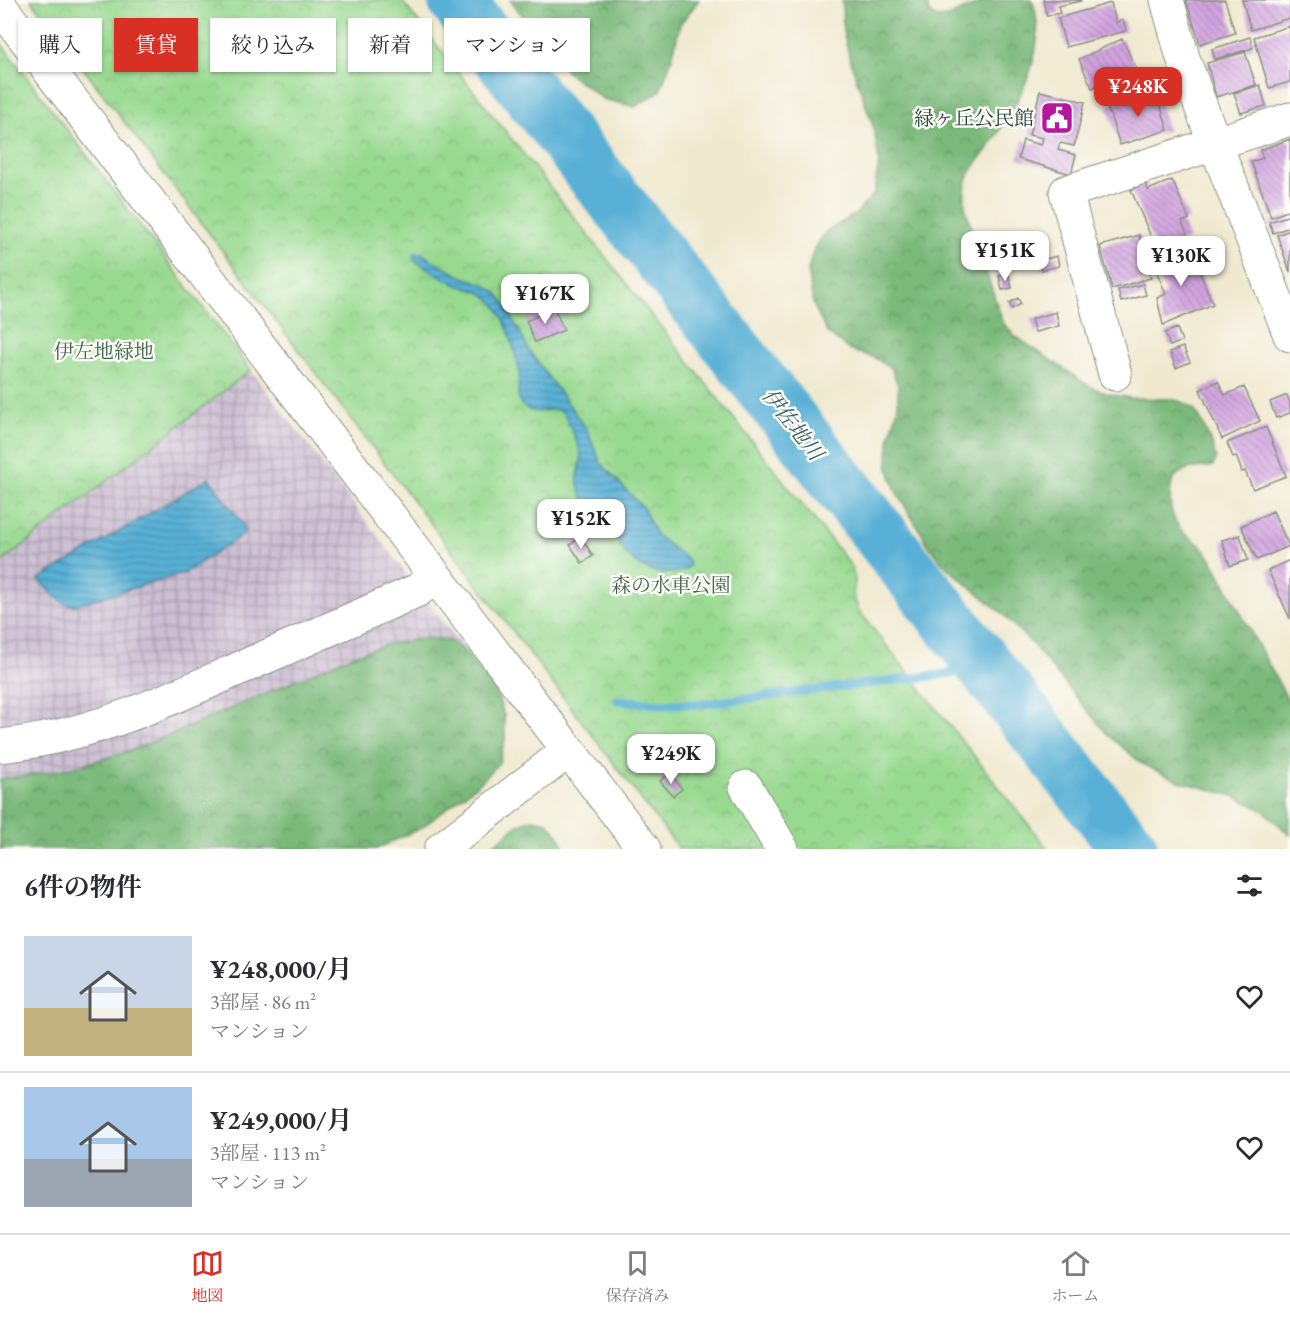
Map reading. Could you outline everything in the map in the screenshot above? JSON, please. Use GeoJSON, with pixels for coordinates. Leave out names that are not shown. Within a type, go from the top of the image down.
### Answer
{"type":"FeatureCollection","features":[{"type":"Feature","properties":{"kind":"street"},"geometry":{"type":"LineString","coordinates":[[1167,0],[1183,58],[1214,144],[1290,335]]}},
{"type":"Feature","properties":{"kind":"street"},"geometry":{"type":"LineString","coordinates":[[0,6],[644,849]]}},
{"type":"Feature","properties":{"kind":"street"},"geometry":{"type":"LineString","coordinates":[[1115,374],[1066,192],[1290,119]]}},
{"type":"Feature","properties":{"kind":"street"},"geometry":{"type":"LineString","coordinates":[[0,746],[68,734],[115,721],[160,704],[418,590],[436,577]]}},
{"type":"Feature","properties":{"kind":"street"},"geometry":{"type":"LineString","coordinates":[[441,849],[568,751]]}},
{"type":"Feature","properties":{"kind":"street"},"geometry":{"type":"LineString","coordinates":[[746,787],[782,849]]}},
{"type":"Feature","properties":{"kind":"shaded area"},"geometry":{"type":"Polygon","coordinates":[[[251,370],[467,653],[448,640],[426,638],[126,752],[76,767],[0,779],[0,563],[251,370]]]}},
{"type":"Feature","properties":{"kind":"green space","name":"森の水車公園"},"geometry":{"type":"Polygon","coordinates":[[[31,0],[401,0],[415,18],[348,18],[348,72],[432,72],[432,39],[444,54],[444,72],[458,72],[852,567],[855,581],[853,595],[859,611],[1048,849],[679,849],[86,72],[102,72],[102,18],[45,18],[31,0]]]}},
{"type":"Feature","properties":{"kind":"green space"},"geometry":{"type":"Polygon","coordinates":[[[510,0],[699,0],[680,24],[672,58],[660,91],[635,107],[603,99],[567,72],[590,72],[590,18],[524,18],[510,0]]]}},
{"type":"Feature","properties":{"kind":"green space"},"geometry":{"type":"Polygon","coordinates":[[[842,0],[926,0],[929,13],[937,18],[947,17],[987,0],[1032,0],[1037,19],[1037,37],[1029,74],[1013,109],[968,178],[965,207],[1004,324],[1015,336],[1091,387],[1109,394],[1132,398],[1171,399],[1182,402],[1193,408],[1200,418],[1216,458],[1213,466],[1188,469],[1176,477],[1171,487],[1171,506],[1174,518],[1181,529],[1202,547],[1212,560],[1290,704],[1290,835],[1264,811],[1234,796],[1179,781],[1142,764],[1108,735],[1033,645],[1002,613],[946,567],[929,546],[896,491],[888,467],[889,440],[898,407],[898,385],[891,368],[875,358],[850,350],[827,333],[813,304],[808,270],[814,248],[827,231],[856,214],[874,194],[879,160],[873,126],[851,63],[843,31],[842,0]]]}},
{"type":"Feature","properties":{"kind":"green space","name":"伊左地緑地"},"geometry":{"type":"Polygon","coordinates":[[[0,42],[18,66],[18,72],[23,72],[251,370],[0,563],[0,42]]]}},
{"type":"Feature","properties":{"kind":"green space"},"geometry":{"type":"Polygon","coordinates":[[[426,638],[448,640],[467,653],[496,691],[504,716],[505,740],[499,763],[482,781],[421,828],[376,849],[0,849],[0,779],[76,767],[126,752],[173,734],[351,656],[386,645],[426,638]]]}},
{"type":"Feature","properties":{"kind":"green space"},"geometry":{"type":"Polygon","coordinates":[[[532,819],[547,822],[557,833],[566,849],[488,849],[518,825],[532,819]]]}},
{"type":"Feature","properties":{"kind":"water"},"geometry":{"type":"Polygon","coordinates":[[[417,253],[421,253],[461,276],[484,284],[496,292],[504,302],[530,352],[586,428],[601,463],[644,509],[656,535],[688,560],[690,566],[688,568],[675,573],[655,572],[642,567],[626,554],[608,525],[581,495],[578,481],[580,452],[564,414],[555,410],[533,411],[520,402],[516,357],[508,329],[495,304],[481,293],[455,284],[416,261],[413,258],[417,253]]]}},
{"type":"Feature","properties":{"kind":"water"},"geometry":{"type":"Polygon","coordinates":[[[209,478],[245,530],[241,536],[183,574],[74,605],[59,600],[39,579],[209,478]]]}},
{"type":"Feature","properties":{"kind":"building"},"geometry":{"type":"Polygon","coordinates":[[[1043,0],[1081,1],[1058,6],[1060,13],[1047,16],[1043,0]]]}},
{"type":"Feature","properties":{"kind":"building"},"geometry":{"type":"Polygon","coordinates":[[[1186,0],[1225,0],[1235,33],[1200,44],[1186,0]]]}},
{"type":"Feature","properties":{"kind":"building"},"geometry":{"type":"Polygon","coordinates":[[[1242,0],[1290,0],[1290,18],[1251,30],[1242,0]]]}},
{"type":"Feature","properties":{"kind":"building"},"geometry":{"type":"Polygon","coordinates":[[[1111,3],[1116,22],[1123,20],[1126,31],[1066,47],[1058,18],[1111,3]]]}},
{"type":"Feature","properties":{"kind":"building"},"geometry":{"type":"Polygon","coordinates":[[[1290,26],[1290,82],[1269,88],[1254,37],[1290,26]]]}},
{"type":"Feature","properties":{"kind":"building"},"geometry":{"type":"Polygon","coordinates":[[[1250,37],[1253,48],[1215,59],[1212,49],[1250,37]]]}},
{"type":"Feature","properties":{"kind":"building"},"geometry":{"type":"Polygon","coordinates":[[[1122,39],[1136,68],[1092,88],[1079,59],[1122,39]]]}},
{"type":"Feature","properties":{"kind":"building"},"geometry":{"type":"Polygon","coordinates":[[[1245,52],[1256,85],[1216,97],[1207,63],[1245,52]]]}},
{"type":"Feature","properties":{"kind":"building"},"geometry":{"type":"Polygon","coordinates":[[[1260,85],[1266,106],[1241,113],[1234,93],[1260,85]]]}},
{"type":"Feature","properties":{"kind":"building","name":"緑ヶ丘公民館"},"geometry":{"type":"Polygon","coordinates":[[[1040,91],[1085,102],[1074,146],[1060,143],[1058,150],[1076,155],[1071,174],[1018,159],[1023,140],[1041,145],[1043,138],[1029,135],[1040,91]]]}},
{"type":"Feature","properties":{"kind":"building"},"geometry":{"type":"Polygon","coordinates":[[[1156,91],[1168,130],[1120,145],[1107,106],[1156,91]]]}},
{"type":"Feature","properties":{"kind":"building"},"geometry":{"type":"Polygon","coordinates":[[[1290,139],[1290,210],[1271,217],[1251,162],[1263,158],[1260,150],[1290,139]]]}},
{"type":"Feature","properties":{"kind":"building"},"geometry":{"type":"Polygon","coordinates":[[[1172,180],[1189,219],[1182,222],[1189,239],[1158,253],[1131,190],[1146,183],[1148,190],[1172,180]]]}},
{"type":"Feature","properties":{"kind":"building"},"geometry":{"type":"Polygon","coordinates":[[[1290,215],[1290,227],[1273,233],[1269,222],[1290,215]]]}},
{"type":"Feature","properties":{"kind":"building"},"geometry":{"type":"Polygon","coordinates":[[[1290,230],[1290,272],[1277,235],[1290,230]]]}},
{"type":"Feature","properties":{"kind":"building"},"geometry":{"type":"Polygon","coordinates":[[[1139,235],[1151,278],[1112,289],[1100,246],[1139,235]]]}},
{"type":"Feature","properties":{"kind":"building"},"geometry":{"type":"Polygon","coordinates":[[[1189,247],[1213,304],[1163,325],[1157,298],[1166,294],[1153,263],[1189,247]]]}},
{"type":"Feature","properties":{"kind":"building"},"geometry":{"type":"Polygon","coordinates":[[[1057,256],[1059,266],[1042,270],[1039,261],[1057,256]]]}},
{"type":"Feature","properties":{"kind":"building"},"geometry":{"type":"Polygon","coordinates":[[[1008,273],[1012,288],[1002,290],[999,276],[1008,273]]]}},
{"type":"Feature","properties":{"kind":"building"},"geometry":{"type":"Polygon","coordinates":[[[1143,284],[1146,295],[1121,302],[1118,290],[1143,284]]]}},
{"type":"Feature","properties":{"kind":"building"},"geometry":{"type":"Polygon","coordinates":[[[1018,298],[1021,304],[1012,309],[1009,303],[1018,298]]]}},
{"type":"Feature","properties":{"kind":"building"},"geometry":{"type":"Polygon","coordinates":[[[554,308],[564,330],[535,342],[526,321],[554,308]]]}},
{"type":"Feature","properties":{"kind":"building"},"geometry":{"type":"Polygon","coordinates":[[[1056,312],[1059,326],[1035,332],[1031,319],[1056,312]]]}},
{"type":"Feature","properties":{"kind":"building"},"geometry":{"type":"Polygon","coordinates":[[[1177,328],[1182,341],[1170,346],[1165,333],[1177,328]]]}},
{"type":"Feature","properties":{"kind":"building"},"geometry":{"type":"Polygon","coordinates":[[[1183,347],[1190,362],[1176,368],[1170,352],[1183,347]]]}},
{"type":"Feature","properties":{"kind":"building"},"geometry":{"type":"Polygon","coordinates":[[[1218,381],[1225,395],[1244,387],[1260,421],[1222,439],[1200,390],[1218,381]]]}},
{"type":"Feature","properties":{"kind":"building"},"geometry":{"type":"Polygon","coordinates":[[[1287,395],[1290,413],[1276,418],[1270,402],[1287,395]]]}},
{"type":"Feature","properties":{"kind":"building"},"geometry":{"type":"Polygon","coordinates":[[[1266,427],[1286,476],[1253,489],[1245,471],[1242,472],[1236,456],[1233,457],[1227,443],[1266,427]]]}},
{"type":"Feature","properties":{"kind":"building"},"geometry":{"type":"Polygon","coordinates":[[[1273,511],[1289,546],[1257,560],[1241,526],[1273,511]]]}},
{"type":"Feature","properties":{"kind":"building"},"geometry":{"type":"Polygon","coordinates":[[[1240,535],[1248,560],[1230,566],[1222,540],[1240,535]]]}},
{"type":"Feature","properties":{"kind":"building"},"geometry":{"type":"Polygon","coordinates":[[[581,537],[593,556],[582,563],[570,545],[581,537]]]}},
{"type":"Feature","properties":{"kind":"building"},"geometry":{"type":"Polygon","coordinates":[[[1290,560],[1290,619],[1268,570],[1290,560]]]}},
{"type":"Feature","properties":{"kind":"building"},"geometry":{"type":"Polygon","coordinates":[[[670,773],[682,789],[673,796],[660,781],[670,773]]]}},
{"type":"Feature","properties":{"kind":"waterway","name":"伊佐地川"},"geometry":{"type":"LineString","coordinates":[[456,0],[1130,849]]}},
{"type":"Feature","properties":{"kind":"waterway"},"geometry":{"type":"LineString","coordinates":[[617,700],[659,704],[701,704],[987,669]]}},
{"type":"Feature","properties":{"kind":"place","name":"緑ヶ丘公民館"},"geometry":{"type":"Point","coordinates":[1057,118]}}]}
